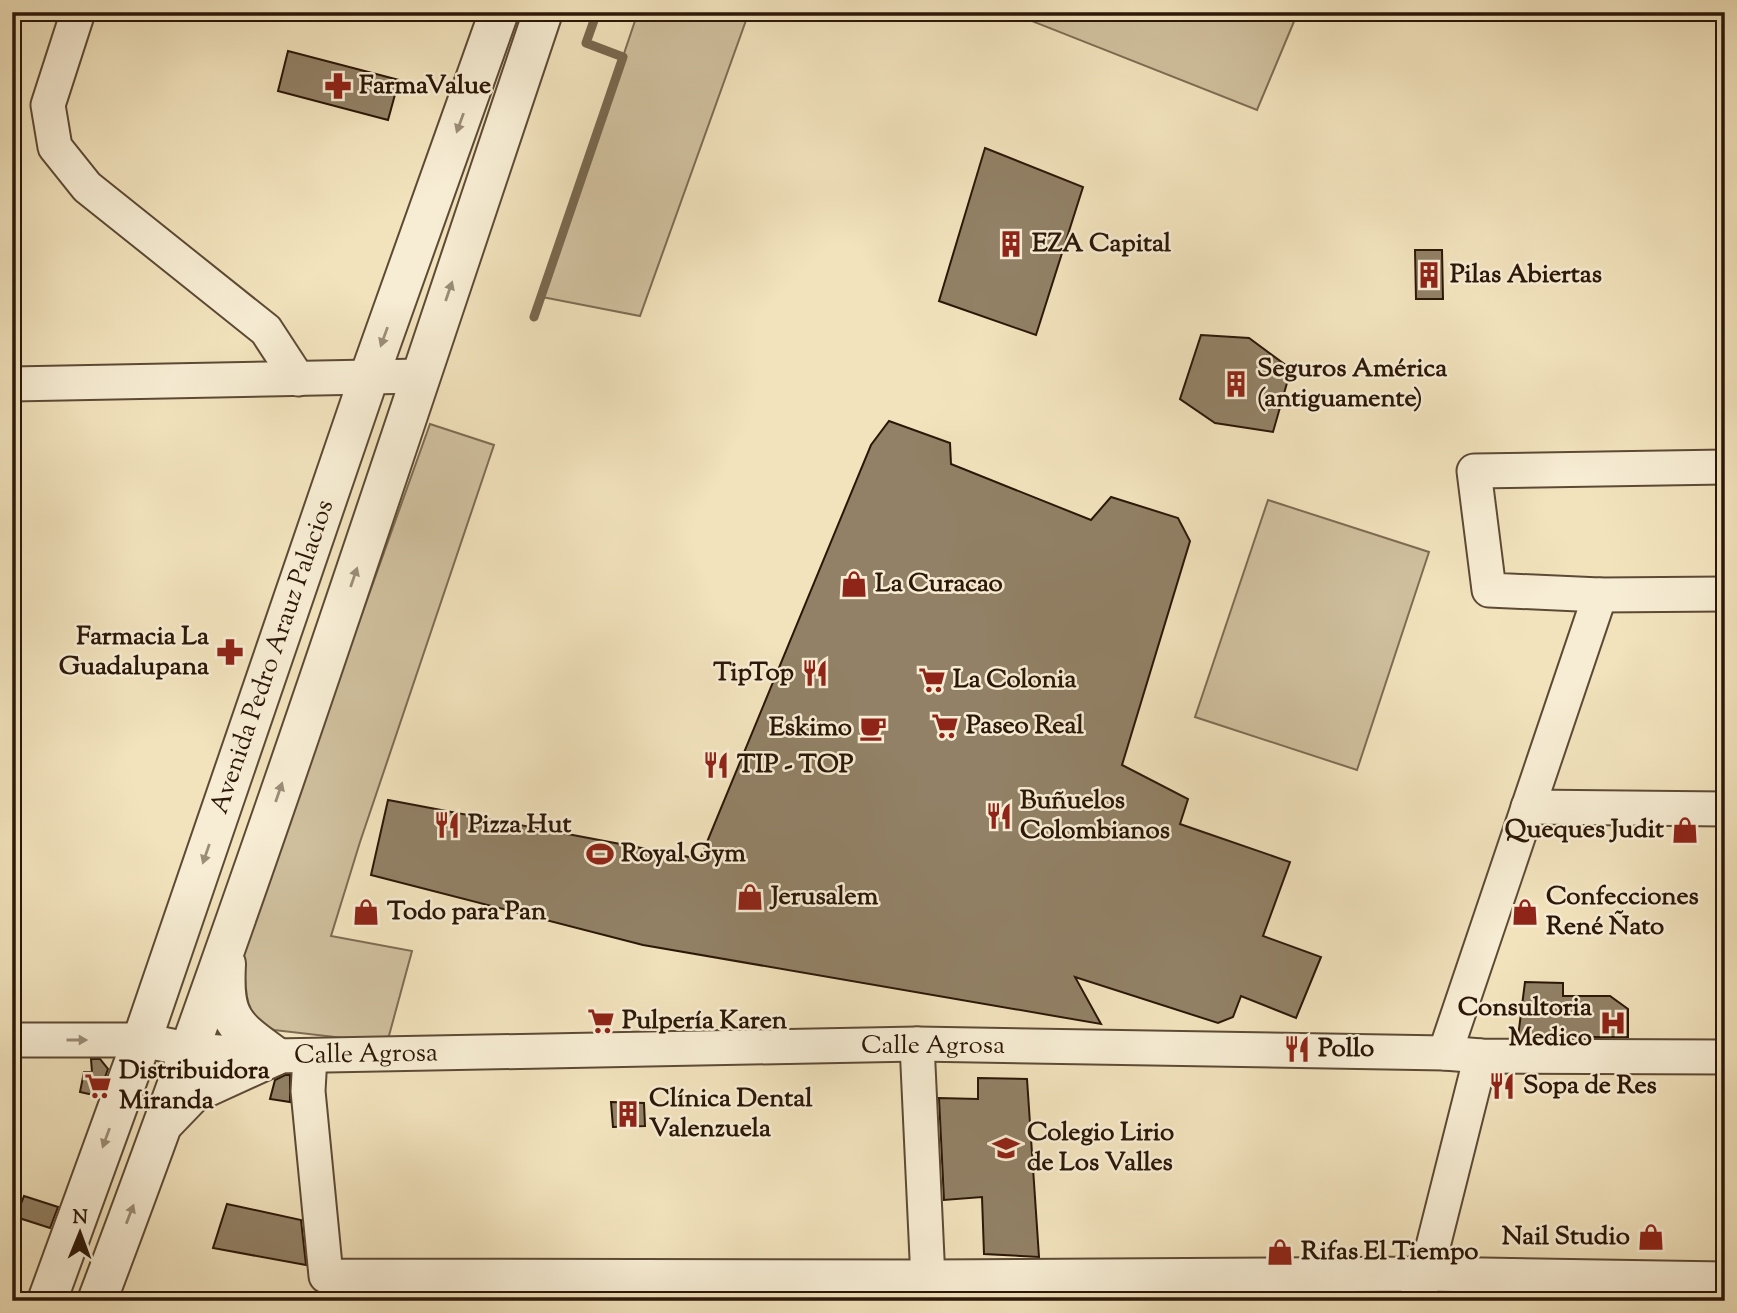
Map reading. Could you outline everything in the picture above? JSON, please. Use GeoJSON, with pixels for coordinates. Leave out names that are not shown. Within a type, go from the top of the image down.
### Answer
{"type":"FeatureCollection","features":[{"type":"Feature","properties":{"kind":"street"},"geometry":{"type":"LineString","coordinates":[[78,12],[48,105],[55,146],[87,187],[266,330],[298,379]]}},
{"type":"Feature","properties":{"kind":"street","name":"Avenida Pedro Arauz Palacios"},"geometry":{"type":"LineString","coordinates":[[47,1301],[142,1040],[369,377],[499,12]]}},
{"type":"Feature","properties":{"kind":"street","name":"Avenida Pedro Arauz Palacios"},"geometry":{"type":"LineString","coordinates":[[97,1301],[227,947],[543,12]]}},
{"type":"Feature","properties":{"kind":"street"},"geometry":{"type":"LineString","coordinates":[[482,61],[523,73]]}},
{"type":"Feature","properties":{"kind":"street"},"geometry":{"type":"LineString","coordinates":[[12,384],[421,376]]}},
{"type":"Feature","properties":{"kind":"street"},"geometry":{"type":"LineString","coordinates":[[1725,467],[1475,471],[1489,590],[1601,595],[1725,594]]}},
{"type":"Feature","properties":{"kind":"street"},"geometry":{"type":"LineString","coordinates":[[1444,1053],[1601,595]]}},
{"type":"Feature","properties":{"kind":"street"},"geometry":{"type":"LineString","coordinates":[[1528,807],[1725,809]]}},
{"type":"Feature","properties":{"kind":"street"},"geometry":{"type":"LineString","coordinates":[[227,947],[225,1002],[234,1021],[249,1037],[293,1056],[308,1091],[328,1288],[1420,1287],[1725,1279]]}},
{"type":"Feature","properties":{"kind":"street","name":"Calle Agrosa"},"geometry":{"type":"LineString","coordinates":[[12,1040],[142,1040],[191,1050],[293,1056],[917,1044],[1444,1053],[1481,1056],[1725,1057]]}},
{"type":"Feature","properties":{"kind":"street"},"geometry":{"type":"LineString","coordinates":[[917,1044],[929,1289]]}},
{"type":"Feature","properties":{"kind":"street"},"geometry":{"type":"LineString","coordinates":[[164,1122],[192,1094],[293,1056]]}},
{"type":"Feature","properties":{"kind":"street"},"geometry":{"type":"LineString","coordinates":[[1420,1287],[1481,1056]]}},
{"type":"Feature","properties":{"kind":"shaded area"},"geometry":{"type":"Polygon","coordinates":[[[638,12],[749,12],[640,316],[542,297],[638,12]]]}},
{"type":"Feature","properties":{"kind":"shaded area"},"geometry":{"type":"Polygon","coordinates":[[[1009,12],[1298,12],[1257,110],[1009,12]]]}},
{"type":"Feature","properties":{"kind":"shaded area"},"geometry":{"type":"Polygon","coordinates":[[[430,424],[494,445],[331,936],[412,951],[387,1043],[274,1030],[249,1017],[238,960],[430,424]]]}},
{"type":"Feature","properties":{"kind":"shaded area"},"geometry":{"type":"Polygon","coordinates":[[[1268,500],[1429,552],[1357,770],[1195,717],[1268,500]]]}},
{"type":"Feature","properties":{"kind":"building","name":"FarmaValue"},"geometry":{"type":"Polygon","coordinates":[[[288,51],[399,80],[388,120],[278,91],[288,51]]]}},
{"type":"Feature","properties":{"kind":"building","name":"EZA Capital"},"geometry":{"type":"Polygon","coordinates":[[[985,148],[1083,187],[1036,335],[939,301],[985,148]]]}},
{"type":"Feature","properties":{"kind":"building","name":"Pilas Abiertas"},"geometry":{"type":"Polygon","coordinates":[[[1415,250],[1442,250],[1443,299],[1416,299],[1415,250]]]}},
{"type":"Feature","properties":{"kind":"building","name":"Seguros América (antiguamente)"},"geometry":{"type":"Polygon","coordinates":[[[1201,335],[1249,338],[1291,369],[1273,432],[1215,423],[1180,399],[1201,335]]]}},
{"type":"Feature","properties":{"kind":"building","name":"Paseo Real"},"geometry":{"type":"Polygon","coordinates":[[[889,421],[950,443],[951,464],[1091,520],[1111,497],[1178,518],[1190,541],[1122,765],[1188,799],[1180,824],[1290,862],[1263,936],[1321,957],[1296,1018],[1241,996],[1233,1017],[1218,1023],[1075,977],[1101,1024],[643,945],[371,875],[388,800],[700,859],[871,445],[889,421]]]}},
{"type":"Feature","properties":{"kind":"building"},"geometry":{"type":"Polygon","coordinates":[[[1525,982],[1563,983],[1563,996],[1610,996],[1628,1009],[1628,1037],[1518,1037],[1525,982]]]}},
{"type":"Feature","properties":{"kind":"building"},"geometry":{"type":"Polygon","coordinates":[[[91,1059],[100,1059],[108,1069],[98,1096],[80,1092],[84,1072],[92,1072],[91,1059]]]}},
{"type":"Feature","properties":{"kind":"building"},"geometry":{"type":"Polygon","coordinates":[[[290,1075],[290,1102],[270,1099],[275,1080],[290,1075]]]}},
{"type":"Feature","properties":{"kind":"building","name":"Colegio Lirio de Los Valles"},"geometry":{"type":"Polygon","coordinates":[[[978,1078],[1027,1079],[1039,1257],[984,1254],[982,1197],[944,1200],[939,1098],[978,1099],[978,1078]]]}},
{"type":"Feature","properties":{"kind":"building","name":"Clínica Dental Valenzuela"},"geometry":{"type":"Polygon","coordinates":[[[611,1102],[644,1103],[645,1126],[613,1127],[611,1102]]]}},
{"type":"Feature","properties":{"kind":"building"},"geometry":{"type":"Polygon","coordinates":[[[24,1196],[58,1207],[50,1228],[16,1217],[24,1196]]]}},
{"type":"Feature","properties":{"kind":"building"},"geometry":{"type":"Polygon","coordinates":[[[227,1204],[301,1220],[306,1265],[213,1248],[227,1204]]]}},
{"type":"Feature","properties":{"kind":"waterway"},"geometry":{"type":"LineString","coordinates":[[534,317],[623,57],[586,43],[597,12]]}},
{"type":"Feature","properties":{"kind":"place","name":"FarmaValue"},"geometry":{"type":"Point","coordinates":[338,86]}},
{"type":"Feature","properties":{"kind":"place","name":"EZA Capital"},"geometry":{"type":"Point","coordinates":[1011,244]}},
{"type":"Feature","properties":{"kind":"place","name":"Pilas Abiertas"},"geometry":{"type":"Point","coordinates":[1429,275]}},
{"type":"Feature","properties":{"kind":"place","name":"Seguros América (antiguamente)"},"geometry":{"type":"Point","coordinates":[1236,384]}},
{"type":"Feature","properties":{"kind":"place","name":"La Curacao"},"geometry":{"type":"Point","coordinates":[854,584]}},
{"type":"Feature","properties":{"kind":"place","name":"Farmacia La Guadalupana"},"geometry":{"type":"Point","coordinates":[230,652]}},
{"type":"Feature","properties":{"kind":"place","name":"TipTop"},"geometry":{"type":"Point","coordinates":[815,673]}},
{"type":"Feature","properties":{"kind":"place","name":"La Colonia"},"geometry":{"type":"Point","coordinates":[932,680]}},
{"type":"Feature","properties":{"kind":"place","name":"Paseo Real"},"geometry":{"type":"Point","coordinates":[945,726]}},
{"type":"Feature","properties":{"kind":"place","name":"Eskimo"},"geometry":{"type":"Point","coordinates":[873,728]}},
{"type":"Feature","properties":{"kind":"place","name":"TIP - TOP"},"geometry":{"type":"Point","coordinates":[716,765]}},
{"type":"Feature","properties":{"kind":"place","name":"Buñuelos Colombianos"},"geometry":{"type":"Point","coordinates":[999,816]}},
{"type":"Feature","properties":{"kind":"place","name":"Pizza Hut"},"geometry":{"type":"Point","coordinates":[447,825]}},
{"type":"Feature","properties":{"kind":"place","name":"Queques Judit"},"geometry":{"type":"Point","coordinates":[1685,830]}},
{"type":"Feature","properties":{"kind":"place","name":"Royal Gym"},"geometry":{"type":"Point","coordinates":[600,854]}},
{"type":"Feature","properties":{"kind":"place","name":"Jerusalem"},"geometry":{"type":"Point","coordinates":[750,897]}},
{"type":"Feature","properties":{"kind":"place","name":"Todo para Pan"},"geometry":{"type":"Point","coordinates":[366,912]}},
{"type":"Feature","properties":{"kind":"place","name":"Confecciones René Ñato"},"geometry":{"type":"Point","coordinates":[1525,912]}},
{"type":"Feature","properties":{"kind":"place","name":"Pulpería Karen"},"geometry":{"type":"Point","coordinates":[601,1021]}},
{"type":"Feature","properties":{"kind":"place","name":"Consultoria Medico"},"geometry":{"type":"Point","coordinates":[1613,1023]}},
{"type":"Feature","properties":{"kind":"place","name":"Pollo"},"geometry":{"type":"Point","coordinates":[1297,1049]}},
{"type":"Feature","properties":{"kind":"place","name":"Distribuidora Miranda"},"geometry":{"type":"Point","coordinates":[98,1086]}},
{"type":"Feature","properties":{"kind":"place","name":"Sopa de Res"},"geometry":{"type":"Point","coordinates":[1502,1086]}},
{"type":"Feature","properties":{"kind":"place","name":"Clínica Dental Valenzuela"},"geometry":{"type":"Point","coordinates":[628,1114]}},
{"type":"Feature","properties":{"kind":"place","name":"Colegio Lirio de Los Valles"},"geometry":{"type":"Point","coordinates":[1006,1148]}},
{"type":"Feature","properties":{"kind":"place","name":"Nail Studio"},"geometry":{"type":"Point","coordinates":[1651,1237]}},
{"type":"Feature","properties":{"kind":"place","name":"Rifas El Tiempo"},"geometry":{"type":"Point","coordinates":[1280,1252]}}]}
